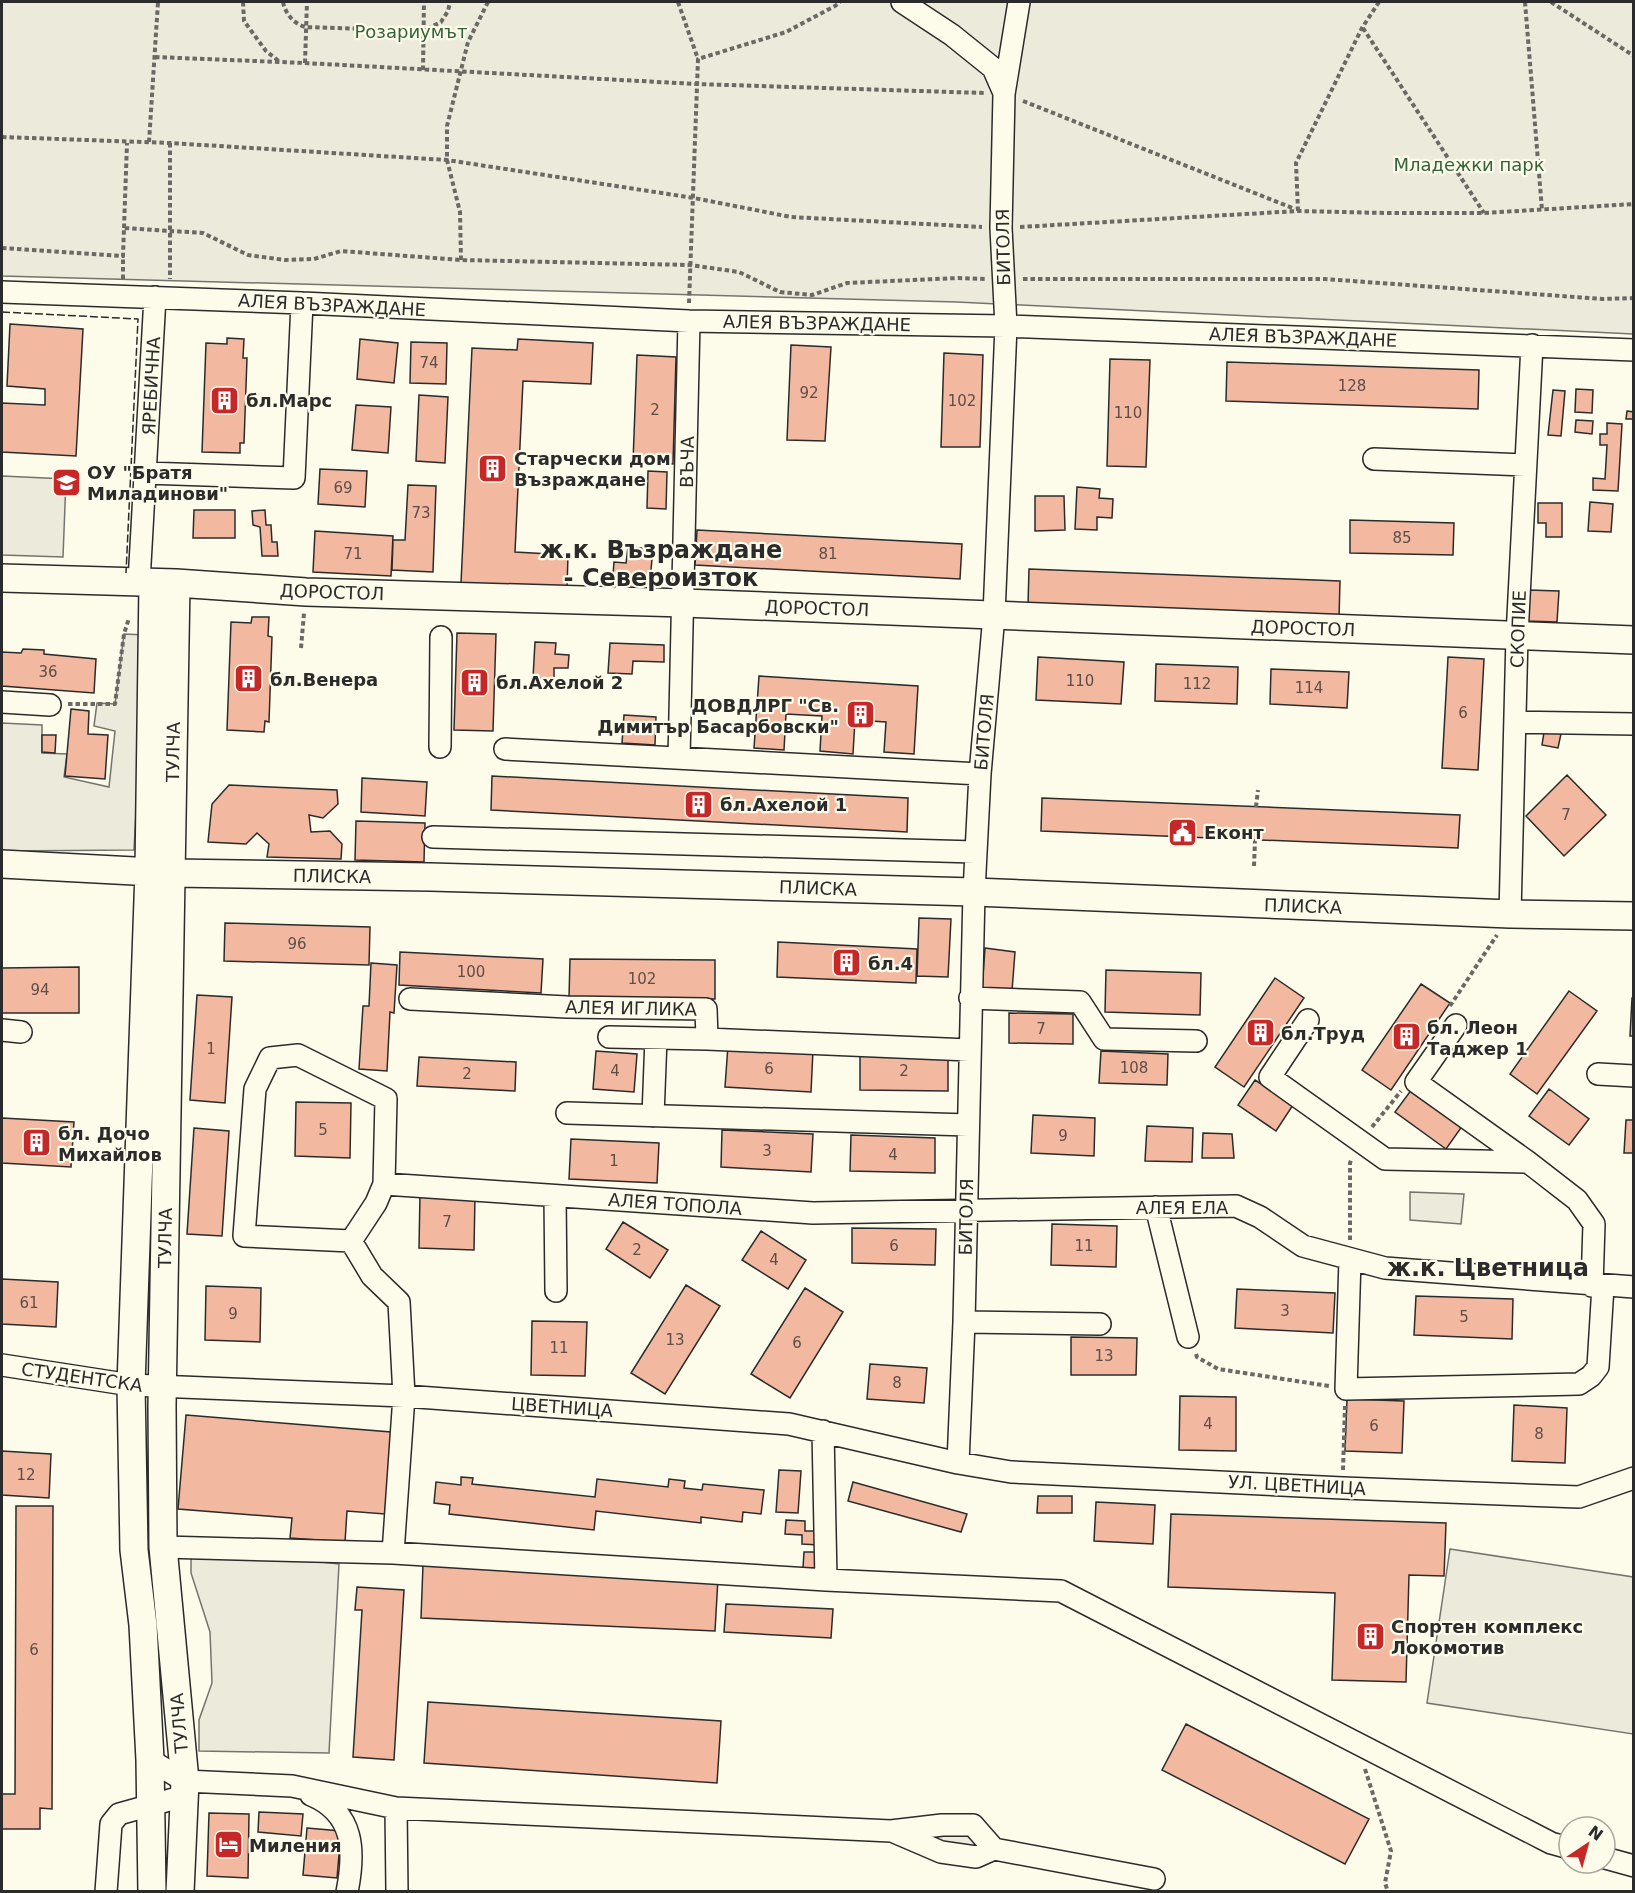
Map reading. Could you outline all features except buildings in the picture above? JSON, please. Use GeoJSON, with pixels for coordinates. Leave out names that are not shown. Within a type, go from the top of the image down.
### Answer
{"type":"FeatureCollection","features":[{"type":"Feature","properties":{"kind":"main road","name":"ДОРОСТОЛ"},"geometry":{"type":"LineString","coordinates":[[2,578],[156,583],[306,592],[684,603],[1634,640]]}},
{"type":"Feature","properties":{"kind":"main road","name":"ТУЛЧА"},"geometry":{"type":"LineString","coordinates":[[156,583],[160,872],[163,1547],[184,1788],[180,1892]]}},
{"type":"Feature","properties":{"kind":"main road","name":"ПЛИСКА"},"geometry":{"type":"LineString","coordinates":[[2,864],[160,872],[974,892],[1510,914],[1634,916]]}},
{"type":"Feature","properties":{"kind":"main road","name":"ТУЛЧА"},"geometry":{"type":"LineString","coordinates":[[152,1892],[150,1760],[143,1625],[134,1550],[131,1385],[160,872]]}},
{"type":"Feature","properties":{"kind":"street"},"geometry":{"type":"LineString","coordinates":[[902,2],[952,35],[993,68],[1004,94]]}},
{"type":"Feature","properties":{"kind":"street","name":"БИТОЛЯ"},"geometry":{"type":"LineString","coordinates":[[958,1463],[964,1322],[975,852],[994,615],[1006,326],[1001,228],[1004,94],[1019,2]]}},
{"type":"Feature","properties":{"kind":"street","name":"АЛЕЯ ВЪЗРАЖДАНЕ"},"geometry":{"type":"LineString","coordinates":[[2,292],[689,321],[1006,326],[1634,350]]}},
{"type":"Feature","properties":{"kind":"street","name":"ЯРЕБИЧНА"},"geometry":{"type":"LineString","coordinates":[[156,583],[146,472],[162,298]]}},
{"type":"Feature","properties":{"kind":"street"},"geometry":{"type":"LineString","coordinates":[[146,472],[294,478],[302,303]]}},
{"type":"Feature","properties":{"kind":"street","name":"ВЪЧА"},"geometry":{"type":"LineString","coordinates":[[679,758],[689,321]]}},
{"type":"Feature","properties":{"kind":"street","name":"СКОПИЕ"},"geometry":{"type":"LineString","coordinates":[[1510,914],[1517,636],[1532,345]]}},
{"type":"Feature","properties":{"kind":"street"},"geometry":{"type":"LineString","coordinates":[[1374,459],[1525,465]]}},
{"type":"Feature","properties":{"kind":"street"},"geometry":{"type":"LineString","coordinates":[[440,747],[441,638]]}},
{"type":"Feature","properties":{"kind":"street"},"geometry":{"type":"LineString","coordinates":[[2,702],[50,705]]}},
{"type":"Feature","properties":{"kind":"street"},"geometry":{"type":"LineString","coordinates":[[1515,722],[1634,724]]}},
{"type":"Feature","properties":{"kind":"street"},"geometry":{"type":"LineString","coordinates":[[505,749],[980,774]]}},
{"type":"Feature","properties":{"kind":"street"},"geometry":{"type":"LineString","coordinates":[[433,837],[975,852]]}},
{"type":"Feature","properties":{"kind":"street"},"geometry":{"type":"LineString","coordinates":[[970,998],[1080,1002],[1104,1038],[1196,1041]]}},
{"type":"Feature","properties":{"kind":"street","name":"АЛЕЯ ИГЛИКА"},"geometry":{"type":"LineString","coordinates":[[410,999],[567,1007],[706,1009],[707,1039],[969,1050]]}},
{"type":"Feature","properties":{"kind":"street"},"geometry":{"type":"LineString","coordinates":[[1308,1020],[1270,1077],[1385,1159],[1528,1162]]}},
{"type":"Feature","properties":{"kind":"street"},"geometry":{"type":"LineString","coordinates":[[1350,1259],[1346,1389],[1579,1384],[1598,1368],[1594,1224],[1577,1200],[1416,1082],[1455,1025]]}},
{"type":"Feature","properties":{"kind":"street"},"geometry":{"type":"LineString","coordinates":[[609,1037],[707,1039]]}},
{"type":"Feature","properties":{"kind":"street"},"geometry":{"type":"LineString","coordinates":[[653,1116],[656,1038]]}},
{"type":"Feature","properties":{"kind":"street"},"geometry":{"type":"LineString","coordinates":[[298,1055],[386,1099],[384,1184],[376,1203],[351,1241],[244,1236],[255,1089],[270,1058],[298,1055]]}},
{"type":"Feature","properties":{"kind":"street"},"geometry":{"type":"LineString","coordinates":[[1598,1074],[1634,1076]]}},
{"type":"Feature","properties":{"kind":"street"},"geometry":{"type":"LineString","coordinates":[[567,1113],[968,1125]]}},
{"type":"Feature","properties":{"kind":"street","name":"АЛЕЯ ТОПОЛА"},"geometry":{"type":"LineString","coordinates":[[384,1184],[813,1213],[967,1210]]}},
{"type":"Feature","properties":{"kind":"street"},"geometry":{"type":"LineString","coordinates":[[555,1196],[556,1291]]}},
{"type":"Feature","properties":{"kind":"street","name":"АЛЕЯ ЕЛА"},"geometry":{"type":"LineString","coordinates":[[967,1210],[1236,1206],[1260,1217],[1303,1246],[1385,1268],[1597,1286],[1634,1287]]}},
{"type":"Feature","properties":{"kind":"street"},"geometry":{"type":"LineString","coordinates":[[1156,1207],[1188,1337]]}},
{"type":"Feature","properties":{"kind":"street"},"geometry":{"type":"LineString","coordinates":[[351,1241],[372,1275],[399,1302],[404,1396],[393,1553]]}},
{"type":"Feature","properties":{"kind":"street"},"geometry":{"type":"LineString","coordinates":[[964,1322],[1101,1324]]}},
{"type":"Feature","properties":{"kind":"street","name":"СТУДЕНТСКА"},"geometry":{"type":"LineString","coordinates":[[2,1365],[131,1385],[162,1387]]}},
{"type":"Feature","properties":{"kind":"street","name":"ЦВЕТНИЦА"},"geometry":{"type":"LineString","coordinates":[[162,1387],[404,1396],[789,1424],[958,1463]]}},
{"type":"Feature","properties":{"kind":"street"},"geometry":{"type":"LineString","coordinates":[[823,1431],[826,1580]]}},
{"type":"Feature","properties":{"kind":"street","name":"УЛ. ЦВЕТНИЦА"},"geometry":{"type":"LineString","coordinates":[[958,1463],[1011,1472],[1579,1497],[1634,1478]]}},
{"type":"Feature","properties":{"kind":"street"},"geometry":{"type":"LineString","coordinates":[[163,1547],[393,1553],[1061,1592],[1557,1845]]}},
{"type":"Feature","properties":{"kind":"street"},"geometry":{"type":"LineString","coordinates":[[150,1760],[184,1788]]}},
{"type":"Feature","properties":{"kind":"street"},"geometry":{"type":"LineString","coordinates":[[292,1786],[320,1798],[346,1825],[352,1843],[347,1892]]}},
{"type":"Feature","properties":{"kind":"street"},"geometry":{"type":"LineString","coordinates":[[106,1892],[111,1824],[119,1814],[150,1805],[184,1788],[292,1786],[396,1808],[891,1831],[942,1825],[973,1825],[994,1849]]}},
{"type":"Feature","properties":{"kind":"street"},"geometry":{"type":"LineString","coordinates":[[396,1808],[397,1892]]}},
{"type":"Feature","properties":{"kind":"street"},"geometry":{"type":"LineString","coordinates":[[891,1831],[941,1852],[976,1857],[994,1849],[1154,1880]]}},
{"type":"Feature","properties":{"kind":"street"},"geometry":{"type":"LineString","coordinates":[[1617,1861],[1634,1866]]}},
{"type":"Feature","properties":{"kind":"path"},"geometry":{"type":"LineString","coordinates":[[149,142],[158,2]]}},
{"type":"Feature","properties":{"kind":"path"},"geometry":{"type":"LineString","coordinates":[[243,2],[244,21],[266,51],[280,63]]}},
{"type":"Feature","properties":{"kind":"path"},"geometry":{"type":"LineString","coordinates":[[283,2],[291,18],[298,25],[305,27],[423,31],[441,21],[448,11],[450,2]]}},
{"type":"Feature","properties":{"kind":"path"},"geometry":{"type":"LineString","coordinates":[[305,63],[307,2]]}},
{"type":"Feature","properties":{"kind":"path"},"geometry":{"type":"LineString","coordinates":[[423,70],[424,2]]}},
{"type":"Feature","properties":{"kind":"path"},"geometry":{"type":"LineString","coordinates":[[461,260],[460,212],[447,160],[447,126],[468,42],[488,2]]}},
{"type":"Feature","properties":{"kind":"path"},"geometry":{"type":"LineString","coordinates":[[678,2],[698,59],[689,321]]}},
{"type":"Feature","properties":{"kind":"path"},"geometry":{"type":"LineString","coordinates":[[698,59],[786,32],[840,2]]}},
{"type":"Feature","properties":{"kind":"path"},"geometry":{"type":"LineString","coordinates":[[1298,211],[1296,163],[1362,28],[1379,2]]}},
{"type":"Feature","properties":{"kind":"path"},"geometry":{"type":"LineString","coordinates":[[1525,2],[1542,210]]}},
{"type":"Feature","properties":{"kind":"path"},"geometry":{"type":"LineString","coordinates":[[1551,2],[1634,56]]}},
{"type":"Feature","properties":{"kind":"path"},"geometry":{"type":"LineString","coordinates":[[1362,28],[1484,213]]}},
{"type":"Feature","properties":{"kind":"path"},"geometry":{"type":"LineString","coordinates":[[155,57],[696,84],[1004,94],[1298,211]]}},
{"type":"Feature","properties":{"kind":"path"},"geometry":{"type":"LineString","coordinates":[[2,137],[149,142],[447,160],[694,198],[791,217],[1001,228],[1298,211],[1484,213],[1634,204]]}},
{"type":"Feature","properties":{"kind":"path"},"geometry":{"type":"LineString","coordinates":[[2,248],[123,256],[128,143]]}},
{"type":"Feature","properties":{"kind":"path"},"geometry":{"type":"LineString","coordinates":[[162,298],[172,231],[170,144]]}},
{"type":"Feature","properties":{"kind":"path"},"geometry":{"type":"LineString","coordinates":[[124,228],[203,233],[248,255],[285,260],[314,259],[341,251],[461,260],[690,265],[739,272],[780,292],[812,296],[847,283],[958,278],[1324,279],[1603,299],[1634,298]]}},
{"type":"Feature","properties":{"kind":"path"},"geometry":{"type":"LineString","coordinates":[[50,705],[115,704],[124,634],[156,583]]}},
{"type":"Feature","properties":{"kind":"path"},"geometry":{"type":"LineString","coordinates":[[301,648],[306,592]]}},
{"type":"Feature","properties":{"kind":"path"},"geometry":{"type":"LineString","coordinates":[[1256,807],[1258,790]]}},
{"type":"Feature","properties":{"kind":"path"},"geometry":{"type":"LineString","coordinates":[[1254,866],[1255,840]]}},
{"type":"Feature","properties":{"kind":"path"},"geometry":{"type":"LineString","coordinates":[[1188,1337],[1197,1357],[1218,1369],[1346,1389],[1343,1488]]}},
{"type":"Feature","properties":{"kind":"path"},"geometry":{"type":"LineString","coordinates":[[1356,1743],[1391,1851],[1385,1883],[1388,1892]]}},
{"type":"Feature","properties":{"kind":"green space","name":"Младежки парк"},"geometry":{"type":"Polygon","coordinates":[[[2,2],[1633,2],[1633,334],[957,302],[2,276],[2,2]]]}},
{"type":"Feature","properties":{"kind":"green space"},"geometry":{"type":"Polygon","coordinates":[[[2,476],[66,479],[63,557],[2,555],[2,476]]]}},
{"type":"Feature","properties":{"kind":"green space"},"geometry":{"type":"Polygon","coordinates":[[[124,634],[145,635],[134,850],[2,851],[2,723],[42,725],[42,753],[67,754],[64,777],[109,787],[115,731],[94,726],[97,703],[115,704],[124,634]]]}},
{"type":"Feature","properties":{"kind":"green space"},"geometry":{"type":"Polygon","coordinates":[[[1410,1192],[1464,1194],[1461,1224],[1410,1220],[1410,1192]]]}},
{"type":"Feature","properties":{"kind":"green space"},"geometry":{"type":"Polygon","coordinates":[[[191,1547],[339,1564],[329,1753],[199,1751],[199,1720],[212,1683],[210,1632],[191,1573],[191,1547]]]}},
{"type":"Feature","properties":{"kind":"green space"},"geometry":{"type":"Polygon","coordinates":[[[1450,1549],[1633,1577],[1633,1734],[1427,1703],[1450,1549]]]}},
{"type":"Feature","properties":{"kind":"green space"},"geometry":{"type":"Polygon","coordinates":[[[967,1826],[985,1851],[944,1850],[920,1829],[967,1826]]]}},
{"type":"Feature","properties":{"kind":"fence"},"geometry":{"type":"LineString","coordinates":[[2,312],[138,319],[126,573]]}},
{"type":"Feature","properties":{"kind":"place","name":"бл.Марс"},"geometry":{"type":"Point","coordinates":[225,400]}},
{"type":"Feature","properties":{"kind":"place","name":"Старчески дом Възраждане"},"geometry":{"type":"Point","coordinates":[493,468]}},
{"type":"Feature","properties":{"kind":"place","name":"ОУ \"Братя Миладинови\""},"geometry":{"type":"Point","coordinates":[66,482]}},
{"type":"Feature","properties":{"kind":"place","name":"бл.Венера"},"geometry":{"type":"Point","coordinates":[249,679]}},
{"type":"Feature","properties":{"kind":"place","name":"бл.Ахелой 2"},"geometry":{"type":"Point","coordinates":[475,682]}},
{"type":"Feature","properties":{"kind":"place","name":"ДОВДЛРГ \"Св. Димитър Басарбовски\""},"geometry":{"type":"Point","coordinates":[860,715]}},
{"type":"Feature","properties":{"kind":"place","name":"бл.Ахелой 1"},"geometry":{"type":"Point","coordinates":[699,804]}},
{"type":"Feature","properties":{"kind":"place","name":"Еконт"},"geometry":{"type":"Point","coordinates":[1183,832]}},
{"type":"Feature","properties":{"kind":"place","name":"бл.4"},"geometry":{"type":"Point","coordinates":[847,963]}},
{"type":"Feature","properties":{"kind":"place","name":"бл.Труд"},"geometry":{"type":"Point","coordinates":[1260,1033]}},
{"type":"Feature","properties":{"kind":"place","name":"бл. Леон Таджер 1"},"geometry":{"type":"Point","coordinates":[1406,1037]}},
{"type":"Feature","properties":{"kind":"place","name":"бл. Дочо Михайлов"},"geometry":{"type":"Point","coordinates":[37,1143]}},
{"type":"Feature","properties":{"kind":"place","name":"Спортен комплекс Локомотив"},"geometry":{"type":"Point","coordinates":[1370,1636]}},
{"type":"Feature","properties":{"kind":"place","name":"Миления"},"geometry":{"type":"Point","coordinates":[228,1845]}},
{"type":"Feature","properties":{"kind":"district","name":"ж.к. Възраждане - Североизток"},"geometry":{"type":"Point","coordinates":[661,564]}},
{"type":"Feature","properties":{"kind":"district","name":"ж.к. Цветница"},"geometry":{"type":"Point","coordinates":[1488,1268]}},
{"type":"Feature","properties":{"kind":"park label","name":"Розариумът"},"geometry":{"type":"Point","coordinates":[411,31]}}]}
